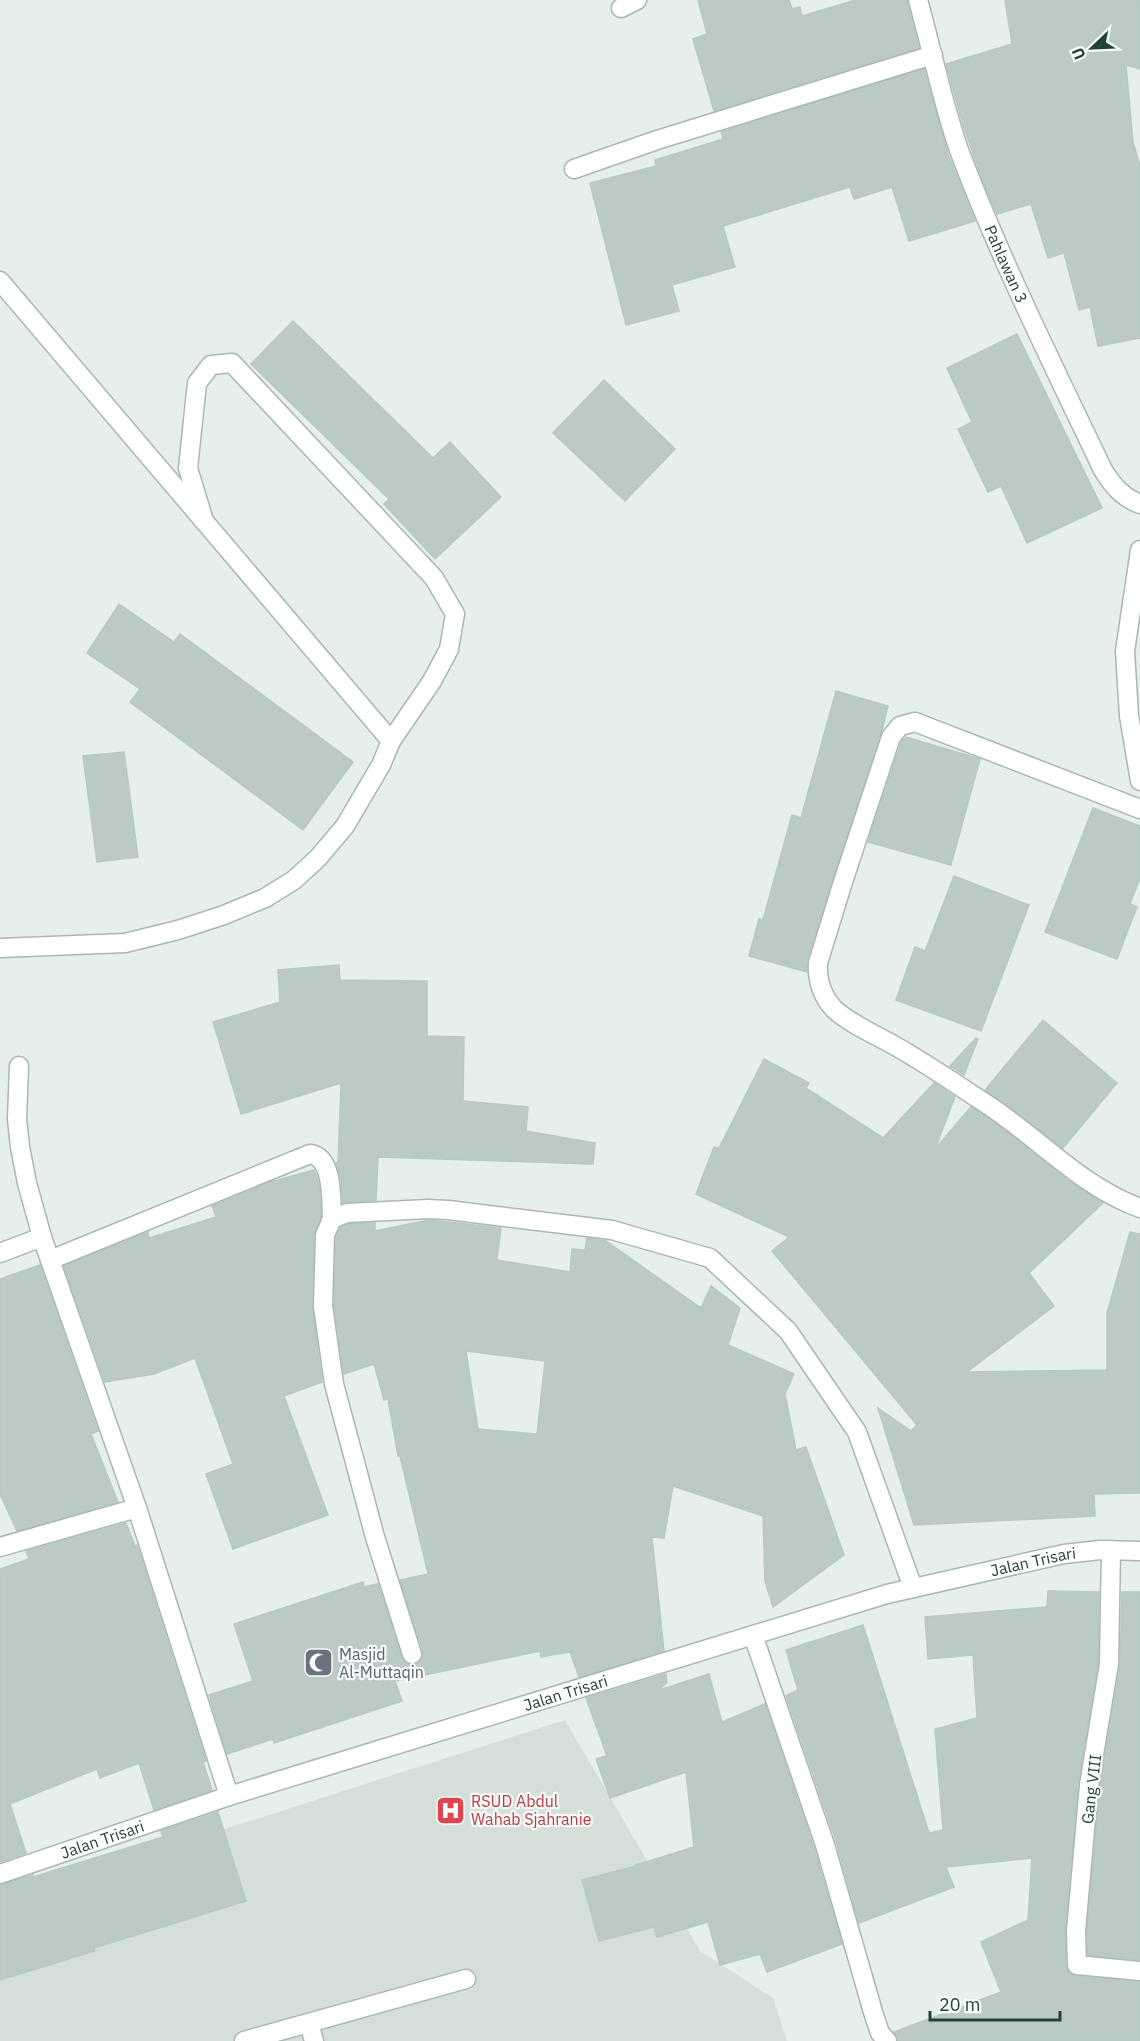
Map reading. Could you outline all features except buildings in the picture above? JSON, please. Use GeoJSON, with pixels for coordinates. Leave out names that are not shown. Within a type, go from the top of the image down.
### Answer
{"type":"FeatureCollection","features":[{"type":"Feature","properties":{"kind":"street","name":"Pahlawan 3"},"geometry":{"type":"LineString","coordinates":[[918,0],[959,150],[1027,309],[1103,470],[1113,486],[1124,497],[1140,504]]}},
{"type":"Feature","properties":{"kind":"street"},"geometry":{"type":"LineString","coordinates":[[574,170],[657,140],[933,56]]}},
{"type":"Feature","properties":{"kind":"street"},"geometry":{"type":"LineString","coordinates":[[0,281],[392,741]]}},
{"type":"Feature","properties":{"kind":"street"},"geometry":{"type":"LineString","coordinates":[[0,948],[125,943],[196,924],[265,898],[294,880],[318,858],[345,826],[381,765],[392,741],[432,681],[449,649],[455,614],[434,578],[232,363],[212,365],[197,383],[188,468],[204,521]]}},
{"type":"Feature","properties":{"kind":"street"},"geometry":{"type":"LineString","coordinates":[[1140,550],[1125,651],[1129,716],[1140,782]]}},
{"type":"Feature","properties":{"kind":"street"},"geometry":{"type":"LineString","coordinates":[[1140,809],[915,722],[900,726],[891,737],[818,963],[818,975],[827,1001],[839,1013],[909,1054],[989,1106],[1082,1178],[1140,1208]]}},
{"type":"Feature","properties":{"kind":"street"},"geometry":{"type":"LineString","coordinates":[[19,1066],[17,1119],[20,1147],[27,1184],[42,1237],[138,1508],[229,1796]]}},
{"type":"Feature","properties":{"kind":"street"},"geometry":{"type":"LineString","coordinates":[[50,1260],[310,1154],[321,1159],[326,1166],[329,1179],[332,1219],[325,1235],[323,1306],[334,1384],[375,1537],[412,1654]]}},
{"type":"Feature","properties":{"kind":"street"},"geometry":{"type":"LineString","coordinates":[[332,1219],[347,1213],[448,1210],[612,1230],[710,1258],[788,1331],[857,1432],[913,1588]]}},
{"type":"Feature","properties":{"kind":"street"},"geometry":{"type":"LineString","coordinates":[[0,1253],[42,1237]]}},
{"type":"Feature","properties":{"kind":"street"},"geometry":{"type":"LineString","coordinates":[[0,1547],[138,1508]]}},
{"type":"Feature","properties":{"kind":"street","name":"Jalan Trisari"},"geometry":{"type":"LineString","coordinates":[[0,1875],[229,1796],[913,1588],[1064,1554],[1111,1550],[1140,1551]]}},
{"type":"Feature","properties":{"kind":"street","name":"Gang VIII"},"geometry":{"type":"LineString","coordinates":[[1111,1550],[1109,1664],[1089,1785],[1076,1931],[1077,1965],[1140,1971]]}},
{"type":"Feature","properties":{"kind":"street"},"geometry":{"type":"LineString","coordinates":[[753,1635],[825,1845],[873,2012],[880,2033],[887,2041]]}},
{"type":"Feature","properties":{"kind":"street"},"geometry":{"type":"LineString","coordinates":[[244,2041],[466,1979]]}},
{"type":"Feature","properties":{"kind":"street"},"geometry":{"type":"LineString","coordinates":[[309,2023],[314,2041]]}},
{"type":"Feature","properties":{"kind":"shaded area","name":"RSUD Abdul Wahab Sjahranie"},"geometry":{"type":"Polygon","coordinates":[[[565,1720],[700,1951],[773,1998],[787,2041],[0,2041],[0,1901],[565,1720]]]}},
{"type":"Feature","properties":{"kind":"place","name":"Masjid Al-Muttaqin"},"geometry":{"type":"Point","coordinates":[318,1663]}},
{"type":"Feature","properties":{"kind":"place","name":"RSUD Abdul Wahab Sjahranie"},"geometry":{"type":"Point","coordinates":[450,1810]}}]}
